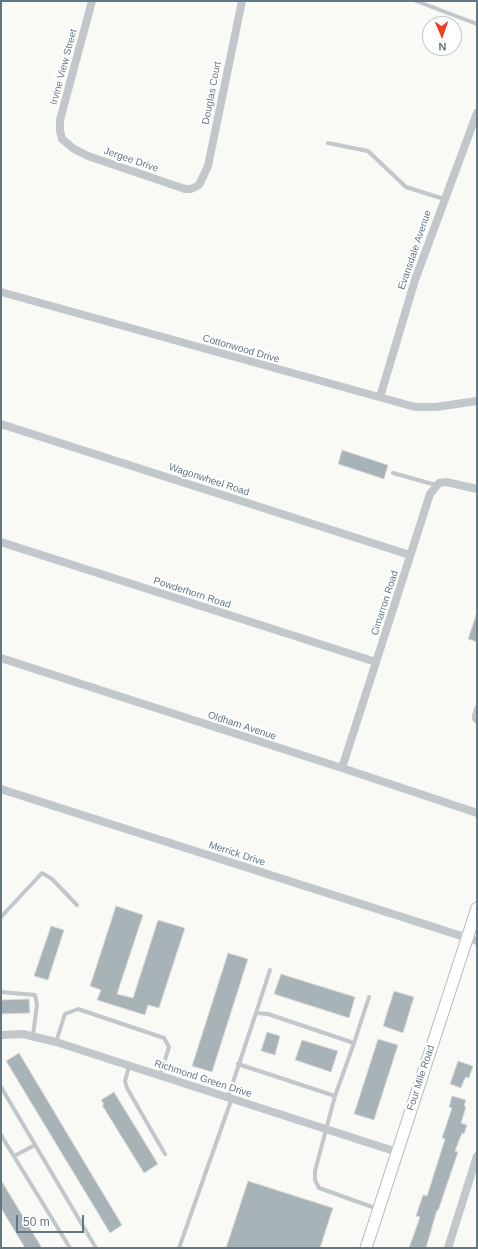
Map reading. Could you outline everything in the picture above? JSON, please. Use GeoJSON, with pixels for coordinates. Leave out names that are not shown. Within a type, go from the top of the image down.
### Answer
{"type":"FeatureCollection","features":[{"type":"Feature","properties":{"kind":"street","name":"Irvine View Street"},"geometry":{"type":"LineString","coordinates":[[62,139],[60,120],[92,1]]}},
{"type":"Feature","properties":{"kind":"street","name":"Douglas Court"},"geometry":{"type":"LineString","coordinates":[[197,186],[203,180],[208,166],[242,1]]}},
{"type":"Feature","properties":{"kind":"street","name":"Evansdale Avenue"},"geometry":{"type":"LineString","coordinates":[[380,397],[406,306],[444,199],[477,113]]}},
{"type":"Feature","properties":{"kind":"street","name":"Jergee Drive"},"geometry":{"type":"LineString","coordinates":[[62,139],[74,149],[88,156],[177,187],[191,189],[197,186]]}},
{"type":"Feature","properties":{"kind":"street","name":"Cottonwood Drive"},"geometry":{"type":"LineString","coordinates":[[1,292],[380,397],[426,408],[477,401]]}},
{"type":"Feature","properties":{"kind":"street","name":"Wagonwheel Road"},"geometry":{"type":"LineString","coordinates":[[1,424],[410,555]]}},
{"type":"Feature","properties":{"kind":"street"},"geometry":{"type":"LineString","coordinates":[[437,486],[446,482],[477,489]]}},
{"type":"Feature","properties":{"kind":"street","name":"Cimarron Road"},"geometry":{"type":"LineString","coordinates":[[342,768],[430,494],[437,486]]}},
{"type":"Feature","properties":{"kind":"street","name":"Powderhorn Road"},"geometry":{"type":"LineString","coordinates":[[1,542],[376,662]]}},
{"type":"Feature","properties":{"kind":"street","name":"Oldham Avenue"},"geometry":{"type":"LineString","coordinates":[[1,658],[477,813]]}},
{"type":"Feature","properties":{"kind":"street","name":"Merrick Drive"},"geometry":{"type":"LineString","coordinates":[[1,789],[472,940]]}},
{"type":"Feature","properties":{"kind":"street","name":"Four Mile Road"},"geometry":{"type":"LineString","coordinates":[[366,1248],[397,1152],[472,940],[477,908]]}},
{"type":"Feature","properties":{"kind":"street","name":"Richmond Green Drive"},"geometry":{"type":"LineString","coordinates":[[1,1035],[33,1035],[230,1097],[397,1152]]}},
{"type":"Feature","properties":{"kind":"street"},"geometry":{"type":"LineString","coordinates":[[448,1248],[477,1156]]}},
{"type":"Feature","properties":{"kind":"lane"},"geometry":{"type":"LineString","coordinates":[[416,1],[477,24]]}},
{"type":"Feature","properties":{"kind":"lane"},"geometry":{"type":"LineString","coordinates":[[328,143],[368,151],[406,188],[444,199]]}},
{"type":"Feature","properties":{"kind":"lane"},"geometry":{"type":"LineString","coordinates":[[393,473],[437,486]]}},
{"type":"Feature","properties":{"kind":"lane"},"geometry":{"type":"LineString","coordinates":[[477,707],[474,715],[474,719],[477,722]]}},
{"type":"Feature","properties":{"kind":"lane"},"geometry":{"type":"LineString","coordinates":[[1,917],[42,873],[52,879],[77,905]]}},
{"type":"Feature","properties":{"kind":"lane"},"geometry":{"type":"LineString","coordinates":[[179,1248],[230,1097],[238,1064],[270,970]]}},
{"type":"Feature","properties":{"kind":"lane"},"geometry":{"type":"LineString","coordinates":[[1,992],[35,995],[37,1005],[33,1035]]}},
{"type":"Feature","properties":{"kind":"lane"},"geometry":{"type":"LineString","coordinates":[[369,997],[335,1096],[315,1171],[315,1180],[319,1188],[379,1209]]}},
{"type":"Feature","properties":{"kind":"lane"},"geometry":{"type":"LineString","coordinates":[[56,1042],[65,1014],[78,1009],[164,1038],[169,1047],[160,1076]]}},
{"type":"Feature","properties":{"kind":"lane"},"geometry":{"type":"LineString","coordinates":[[256,1013],[268,1014],[354,1043]]}},
{"type":"Feature","properties":{"kind":"lane"},"geometry":{"type":"LineString","coordinates":[[238,1064],[335,1096]]}},
{"type":"Feature","properties":{"kind":"lane"},"geometry":{"type":"LineString","coordinates":[[129,1066],[126,1084],[165,1154]]}},
{"type":"Feature","properties":{"kind":"lane"},"geometry":{"type":"LineString","coordinates":[[1,1087],[96,1248]]}},
{"type":"Feature","properties":{"kind":"lane"},"geometry":{"type":"LineString","coordinates":[[1,1136],[70,1248]]}},
{"type":"Feature","properties":{"kind":"lane"},"geometry":{"type":"LineString","coordinates":[[14,1156],[35,1145]]}},
{"type":"Feature","properties":{"kind":"building"},"geometry":{"type":"Polygon","coordinates":[[[342,450],[388,465],[384,479],[338,464],[342,450]]]}},
{"type":"Feature","properties":{"kind":"building"},"geometry":{"type":"Polygon","coordinates":[[[476,615],[477,616],[477,642],[468,639],[476,615]]]}},
{"type":"Feature","properties":{"kind":"building"},"geometry":{"type":"Polygon","coordinates":[[[116,906],[143,915],[117,994],[133,998],[158,920],[185,928],[159,1008],[148,1005],[145,1015],[97,1000],[101,990],[90,986],[116,906]]]}},
{"type":"Feature","properties":{"kind":"building"},"geometry":{"type":"Polygon","coordinates":[[[51,926],[64,930],[48,980],[34,976],[51,926]]]}},
{"type":"Feature","properties":{"kind":"building"},"geometry":{"type":"Polygon","coordinates":[[[228,953],[248,959],[212,1072],[192,1066],[228,953]]]}},
{"type":"Feature","properties":{"kind":"building"},"geometry":{"type":"Polygon","coordinates":[[[281,974],[355,997],[349,1018],[274,994],[281,974]]]}},
{"type":"Feature","properties":{"kind":"building"},"geometry":{"type":"Polygon","coordinates":[[[394,991],[414,997],[403,1033],[383,1026],[394,991]]]}},
{"type":"Feature","properties":{"kind":"building"},"geometry":{"type":"Polygon","coordinates":[[[29,999],[30,1013],[1,1014],[1,1000],[29,999]]]}},
{"type":"Feature","properties":{"kind":"building"},"geometry":{"type":"Polygon","coordinates":[[[267,1032],[280,1036],[275,1055],[261,1051],[267,1032]]]}},
{"type":"Feature","properties":{"kind":"building"},"geometry":{"type":"Polygon","coordinates":[[[378,1039],[398,1045],[374,1120],[354,1114],[378,1039]]]}},
{"type":"Feature","properties":{"kind":"building"},"geometry":{"type":"Polygon","coordinates":[[[302,1040],[338,1051],[331,1072],[295,1060],[302,1040]]]}},
{"type":"Feature","properties":{"kind":"building"},"geometry":{"type":"Polygon","coordinates":[[[19,1053],[122,1225],[110,1233],[6,1061],[19,1053]]]}},
{"type":"Feature","properties":{"kind":"building"},"geometry":{"type":"Polygon","coordinates":[[[458,1061],[473,1066],[469,1078],[466,1077],[461,1088],[450,1084],[458,1061]]]}},
{"type":"Feature","properties":{"kind":"building"},"geometry":{"type":"Polygon","coordinates":[[[114,1092],[158,1164],[144,1173],[102,1105],[104,1104],[101,1100],[114,1092]]]}},
{"type":"Feature","properties":{"kind":"building"},"geometry":{"type":"Polygon","coordinates":[[[452,1096],[466,1100],[464,1106],[466,1107],[461,1123],[467,1125],[455,1151],[458,1152],[438,1211],[437,1210],[426,1248],[409,1248],[420,1217],[416,1216],[423,1195],[427,1196],[445,1139],[442,1138],[452,1108],[449,1107],[452,1096]]]}},
{"type":"Feature","properties":{"kind":"building"},"geometry":{"type":"Polygon","coordinates":[[[1,1180],[42,1248],[25,1248],[1,1208],[1,1180]]]}},
{"type":"Feature","properties":{"kind":"building"},"geometry":{"type":"Polygon","coordinates":[[[248,1181],[333,1208],[320,1248],[226,1248],[248,1181]]]}}]}
